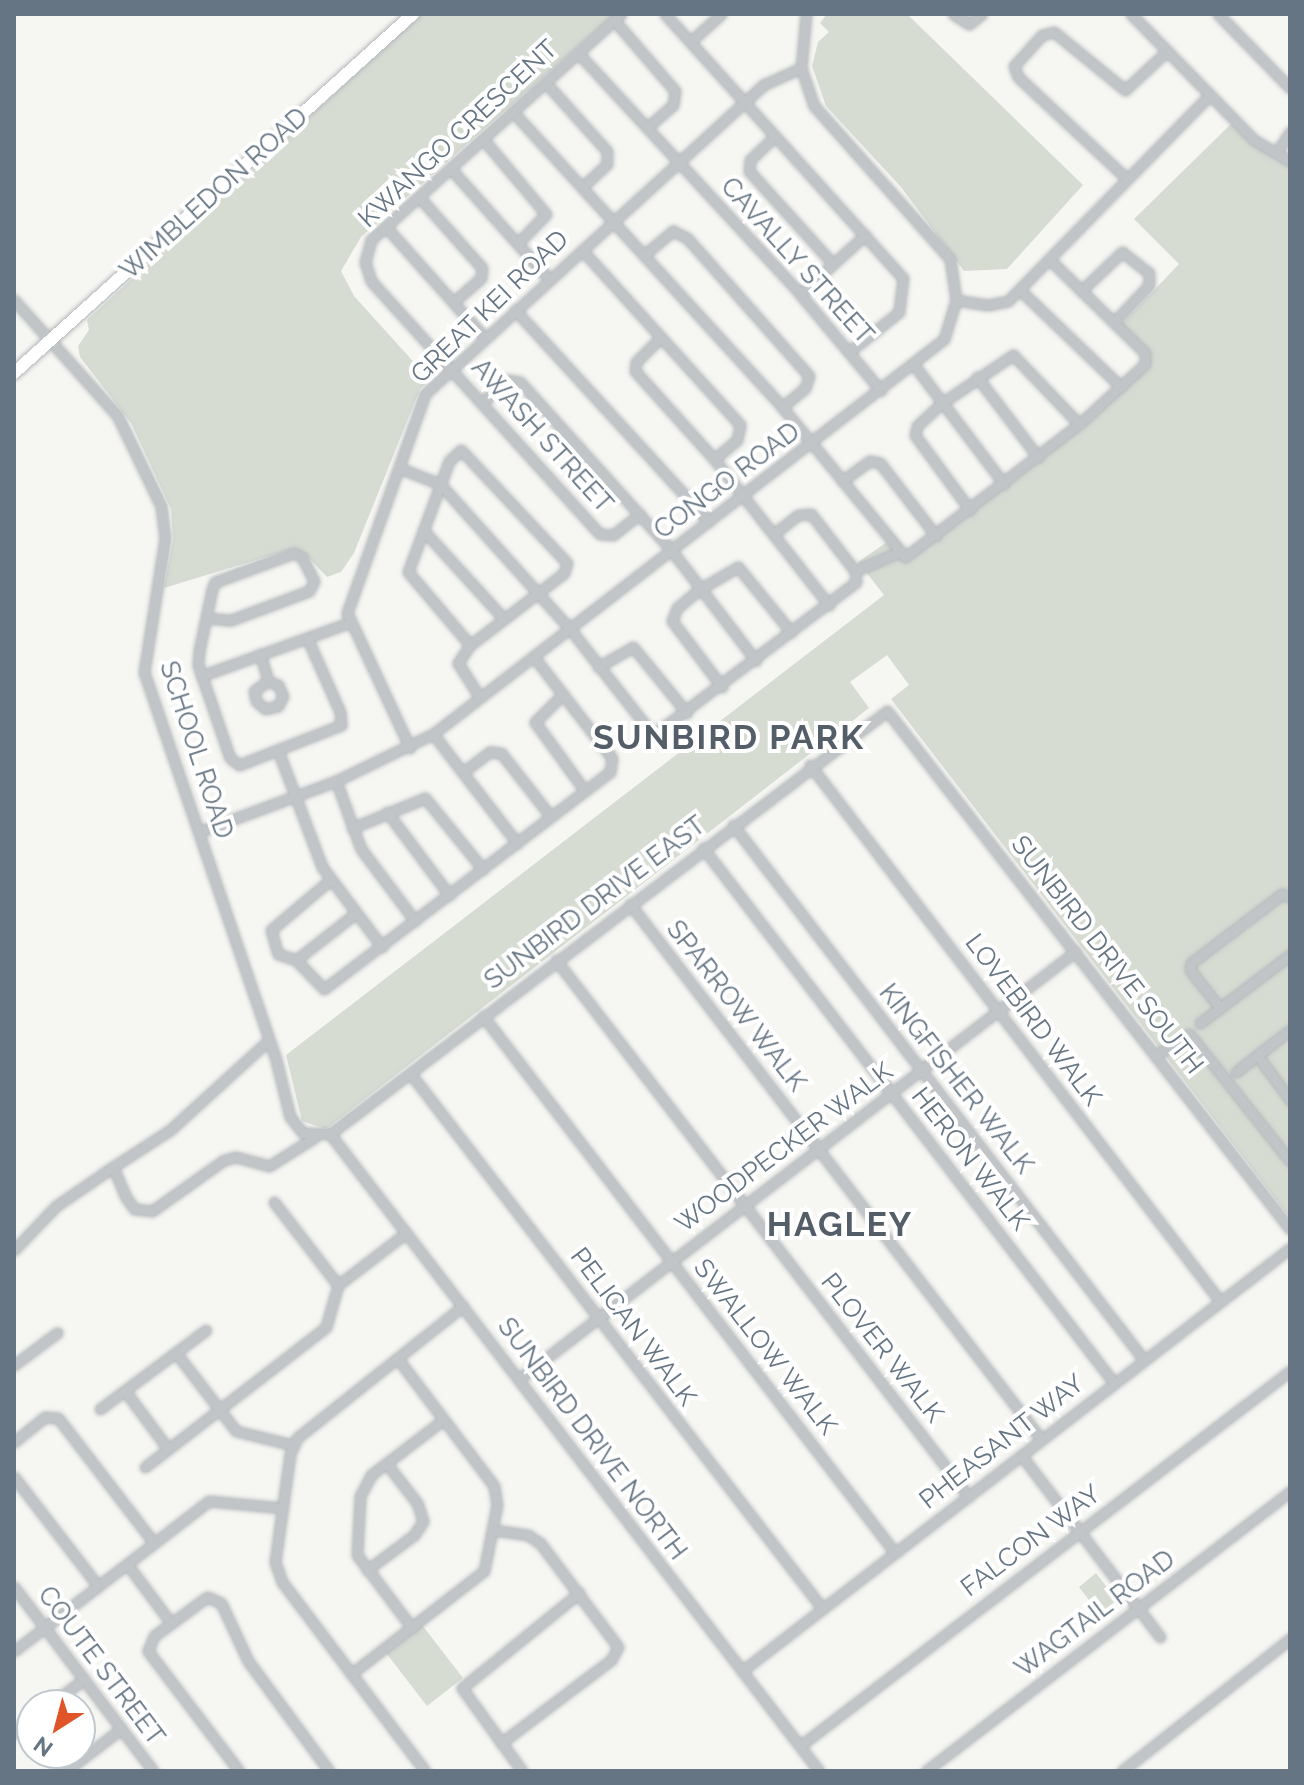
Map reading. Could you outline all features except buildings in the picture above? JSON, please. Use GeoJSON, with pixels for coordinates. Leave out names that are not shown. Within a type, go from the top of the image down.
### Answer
{"type":"FeatureCollection","features":[{"type":"Feature","properties":{"kind":"main road","name":"WIMBLEDON ROAD"},"geometry":{"type":"LineString","coordinates":[[14,373],[413,14]]}},
{"type":"Feature","properties":{"kind":"street"},"geometry":{"type":"LineString","coordinates":[[665,14],[903,278],[904,300],[899,312],[849,352]]}},
{"type":"Feature","properties":{"kind":"street"},"geometry":{"type":"LineString","coordinates":[[690,42],[721,14]]}},
{"type":"Feature","properties":{"kind":"street","name":"CONGO ROAD"},"geometry":{"type":"LineString","coordinates":[[199,832],[336,781],[410,748],[433,734],[881,391],[944,339],[956,300],[950,259],[822,117],[801,68],[806,14]]}},
{"type":"Feature","properties":{"kind":"street"},"geometry":{"type":"LineString","coordinates":[[953,14],[969,24],[982,14]]}},
{"type":"Feature","properties":{"kind":"street"},"geometry":{"type":"LineString","coordinates":[[1131,14],[1261,147],[1277,152],[1290,161]]}},
{"type":"Feature","properties":{"kind":"street"},"geometry":{"type":"LineString","coordinates":[[1218,14],[1290,88]]}},
{"type":"Feature","properties":{"kind":"street"},"geometry":{"type":"LineString","coordinates":[[617,17],[675,91],[673,105],[648,127]]}},
{"type":"Feature","properties":{"kind":"street","name":"KWANGO CRESCENT"},"geometry":{"type":"LineString","coordinates":[[450,369],[368,277],[367,246],[617,17]]}},
{"type":"Feature","properties":{"kind":"street"},"geometry":{"type":"LineString","coordinates":[[1126,178],[1018,77],[1014,66],[1042,35],[1054,32],[1125,90],[1167,51]]}},
{"type":"Feature","properties":{"kind":"street","name":"CAVALLY STREET"},"geometry":{"type":"LineString","coordinates":[[578,53],[800,294],[881,391]]}},
{"type":"Feature","properties":{"kind":"street","name":"GREAT KEI ROAD"},"geometry":{"type":"LineString","coordinates":[[348,623],[348,601],[425,394],[763,85],[801,68]]}},
{"type":"Feature","properties":{"kind":"street"},"geometry":{"type":"LineString","coordinates":[[545,82],[608,154],[605,167],[582,187]]}},
{"type":"Feature","properties":{"kind":"street"},"geometry":{"type":"LineString","coordinates":[[956,300],[998,304],[1020,290],[1209,96]]}},
{"type":"Feature","properties":{"kind":"street"},"geometry":{"type":"LineString","coordinates":[[513,112],[782,407],[897,553]]}},
{"type":"Feature","properties":{"kind":"street"},"geometry":{"type":"LineString","coordinates":[[1277,152],[1290,132]]}},
{"type":"Feature","properties":{"kind":"street"},"geometry":{"type":"LineString","coordinates":[[775,136],[750,160],[749,171],[833,264]]}},
{"type":"Feature","properties":{"kind":"street"},"geometry":{"type":"LineString","coordinates":[[483,139],[546,214],[518,243]]}},
{"type":"Feature","properties":{"kind":"street"},"geometry":{"type":"LineString","coordinates":[[450,168],[549,279]]}},
{"type":"Feature","properties":{"kind":"street"},"geometry":{"type":"LineString","coordinates":[[419,197],[482,268],[481,278],[453,302]]}},
{"type":"Feature","properties":{"kind":"street"},"geometry":{"type":"LineString","coordinates":[[386,227],[485,338]]}},
{"type":"Feature","properties":{"kind":"street"},"geometry":{"type":"LineString","coordinates":[[644,255],[673,231],[687,238],[809,376],[805,388],[782,407]]}},
{"type":"Feature","properties":{"kind":"street"},"geometry":{"type":"LineString","coordinates":[[800,294],[865,235]]}},
{"type":"Feature","properties":{"kind":"street"},"geometry":{"type":"LineString","coordinates":[[582,250],[740,425],[737,440],[714,459]]}},
{"type":"Feature","properties":{"kind":"street"},"geometry":{"type":"LineString","coordinates":[[1081,291],[1122,252],[1149,273],[1149,285],[1114,322]]}},
{"type":"Feature","properties":{"kind":"street"},"geometry":{"type":"LineString","coordinates":[[855,571],[897,553],[910,555],[1079,424],[1148,359],[1049,259]]}},
{"type":"Feature","properties":{"kind":"street"},"geometry":{"type":"LineString","coordinates":[[1020,290],[1121,387]]}},
{"type":"Feature","properties":{"kind":"street","name":"SCHOOL ROAD"},"geometry":{"type":"LineString","coordinates":[[14,300],[117,415],[161,506],[164,553],[144,672],[275,1056],[290,1117],[298,1129],[315,1137]]}},
{"type":"Feature","properties":{"kind":"street"},"geometry":{"type":"LineString","coordinates":[[515,310],[709,522]]}},
{"type":"Feature","properties":{"kind":"street"},"geometry":{"type":"LineString","coordinates":[[661,337],[636,362],[635,371],[714,459],[829,605]]}},
{"type":"Feature","properties":{"kind":"street"},"geometry":{"type":"LineString","coordinates":[[970,510],[915,435],[917,426],[942,403],[1013,355],[1079,424]]}},
{"type":"Feature","properties":{"kind":"street"},"geometry":{"type":"LineString","coordinates":[[914,365],[1004,484]]}},
{"type":"Feature","properties":{"kind":"street","name":"AWASH STREET"},"geometry":{"type":"LineString","coordinates":[[450,369],[603,535],[613,535],[640,514]]}},
{"type":"Feature","properties":{"kind":"street"},"geometry":{"type":"LineString","coordinates":[[977,377],[1038,457]]}},
{"type":"Feature","properties":{"kind":"street"},"geometry":{"type":"LineString","coordinates":[[481,403],[508,380],[520,382],[672,551],[756,661]]}},
{"type":"Feature","properties":{"kind":"street"},"geometry":{"type":"LineString","coordinates":[[470,645],[408,575],[454,452],[468,453],[560,552],[566,570],[470,645],[458,663],[480,698]]}},
{"type":"Feature","properties":{"kind":"street"},"geometry":{"type":"LineString","coordinates":[[842,481],[870,461],[880,463],[936,536]]}},
{"type":"Feature","properties":{"kind":"street"},"geometry":{"type":"LineString","coordinates":[[399,468],[440,484],[570,629],[650,734],[687,713],[853,586],[855,571],[811,514],[798,515],[774,534]]}},
{"type":"Feature","properties":{"kind":"street"},"geometry":{"type":"LineString","coordinates":[[423,530],[504,619]]}},
{"type":"Feature","properties":{"kind":"street"},"geometry":{"type":"LineString","coordinates":[[206,618],[231,620],[309,591],[314,583],[298,553],[215,582],[206,618],[198,659],[201,676],[236,764],[279,753],[332,733],[342,722],[307,638]]}},
{"type":"Feature","properties":{"kind":"street"},"geometry":{"type":"LineString","coordinates":[[722,687],[672,621],[677,608],[700,589],[738,567],[791,632]]}},
{"type":"Feature","properties":{"kind":"street"},"geometry":{"type":"LineString","coordinates":[[201,676],[348,623],[410,748]]}},
{"type":"Feature","properties":{"kind":"street"},"geometry":{"type":"LineString","coordinates":[[598,667],[633,647],[687,713]]}},
{"type":"Feature","properties":{"kind":"street"},"geometry":{"type":"LineString","coordinates":[[260,654],[268,681]]}},
{"type":"Feature","properties":{"kind":"street"},"geometry":{"type":"LineString","coordinates":[[330,880],[272,927],[278,954],[296,960],[318,986],[328,988],[610,772],[614,762],[534,657]]}},
{"type":"Feature","properties":{"kind":"street"},"geometry":{"type":"LineString","coordinates":[[563,694],[535,722],[585,791]]}},
{"type":"Feature","properties":{"kind":"street","name":"SUNBIRD DRIVE EAST"},"geometry":{"type":"LineString","coordinates":[[330,1134],[810,765],[887,711]]}},
{"type":"Feature","properties":{"kind":"street","name":"SUNBIRD DRIVE SOUTH"},"geometry":{"type":"LineString","coordinates":[[887,711],[1290,1229]]}},
{"type":"Feature","properties":{"kind":"street"},"geometry":{"type":"LineString","coordinates":[[433,734],[517,843]]}},
{"type":"Feature","properties":{"kind":"street"},"geometry":{"type":"LineString","coordinates":[[463,772],[490,752],[501,753],[551,817]]}},
{"type":"Feature","properties":{"kind":"street"},"geometry":{"type":"LineString","coordinates":[[279,753],[330,880],[382,947]]}},
{"type":"Feature","properties":{"kind":"street","name":"LOVEBIRD WALK"},"geometry":{"type":"LineString","coordinates":[[810,765],[1220,1301]]}},
{"type":"Feature","properties":{"kind":"street"},"geometry":{"type":"LineString","coordinates":[[336,781],[361,849],[415,921]]}},
{"type":"Feature","properties":{"kind":"street"},"geometry":{"type":"LineString","coordinates":[[352,828],[425,798],[483,869]]}},
{"type":"Feature","properties":{"kind":"street"},"geometry":{"type":"LineString","coordinates":[[387,812],[449,895]]}},
{"type":"Feature","properties":{"kind":"street","name":"KINGFISHER WALK"},"geometry":{"type":"LineString","coordinates":[[733,825],[1144,1360]]}},
{"type":"Feature","properties":{"kind":"street","name":"HERON WALK"},"geometry":{"type":"LineString","coordinates":[[703,848],[1114,1383]]}},
{"type":"Feature","properties":{"kind":"street"},"geometry":{"type":"LineString","coordinates":[[1220,1008],[1190,970],[1191,963],[1282,894],[1290,897]]}},
{"type":"Feature","properties":{"kind":"street","name":"SPARROW WALK"},"geometry":{"type":"LineString","coordinates":[[630,904],[1041,1439]]}},
{"type":"Feature","properties":{"kind":"street"},"geometry":{"type":"LineString","coordinates":[[296,960],[356,913]]}},
{"type":"Feature","properties":{"kind":"street","name":"WOODPECKER WALK"},"geometry":{"type":"LineString","coordinates":[[519,1379],[1076,951]]}},
{"type":"Feature","properties":{"kind":"street"},"geometry":{"type":"LineString","coordinates":[[1200,1023],[1290,955]]}},
{"type":"Feature","properties":{"kind":"street","name":"PLOVER WALK"},"geometry":{"type":"LineString","coordinates":[[556,960],[969,1497]]}},
{"type":"Feature","properties":{"kind":"street","name":"SWALLOW WALK"},"geometry":{"type":"LineString","coordinates":[[483,1016],[895,1553]]}},
{"type":"Feature","properties":{"kind":"street"},"geometry":{"type":"LineString","coordinates":[[1236,1072],[1290,1030]]}},
{"type":"Feature","properties":{"kind":"street"},"geometry":{"type":"LineString","coordinates":[[1156,1055],[1189,1034],[1290,1161]]}},
{"type":"Feature","properties":{"kind":"street"},"geometry":{"type":"LineString","coordinates":[[14,1250],[56,1206],[170,1130],[269,1040]]}},
{"type":"Feature","properties":{"kind":"street"},"geometry":{"type":"LineString","coordinates":[[1257,1055],[1290,1100]]}},
{"type":"Feature","properties":{"kind":"street","name":"PELICAN WALK"},"geometry":{"type":"LineString","coordinates":[[410,1073],[822,1608]]}},
{"type":"Feature","properties":{"kind":"street"},"geometry":{"type":"LineString","coordinates":[[113,1167],[129,1203],[146,1212],[169,1203],[224,1160],[236,1157],[269,1166],[315,1137],[330,1134]]}},
{"type":"Feature","properties":{"kind":"street","name":"SUNBIRD DRIVE NORTH"},"geometry":{"type":"LineString","coordinates":[[330,1134],[819,1771]]}},
{"type":"Feature","properties":{"kind":"street"},"geometry":{"type":"LineString","coordinates":[[274,1202],[338,1285]]}},
{"type":"Feature","properties":{"kind":"street"},"geometry":{"type":"LineString","coordinates":[[145,1467],[326,1327],[338,1285],[406,1233]]}},
{"type":"Feature","properties":{"kind":"street","name":"PHEASANT WAY"},"geometry":{"type":"LineString","coordinates":[[742,1671],[1290,1248]]}},
{"type":"Feature","properties":{"kind":"street"},"geometry":{"type":"LineString","coordinates":[[425,1771],[278,1575],[283,1508],[293,1445],[463,1306]]}},
{"type":"Feature","properties":{"kind":"street"},"geometry":{"type":"LineString","coordinates":[[100,1409],[206,1330]]}},
{"type":"Feature","properties":{"kind":"street"},"geometry":{"type":"LineString","coordinates":[[14,1365],[57,1333]]}},
{"type":"Feature","properties":{"kind":"street"},"geometry":{"type":"LineString","coordinates":[[176,1353],[240,1434],[293,1445]]}},
{"type":"Feature","properties":{"kind":"street"},"geometry":{"type":"LineString","coordinates":[[351,1674],[484,1571],[493,1530],[497,1491],[398,1359]]}},
{"type":"Feature","properties":{"kind":"street","name":"FALCON WAY"},"geometry":{"type":"LineString","coordinates":[[800,1746],[1290,1371]]}},
{"type":"Feature","properties":{"kind":"street"},"geometry":{"type":"LineString","coordinates":[[125,1391],[168,1449]]}},
{"type":"Feature","properties":{"kind":"street"},"geometry":{"type":"LineString","coordinates":[[14,1442],[45,1417],[58,1418],[154,1543]]}},
{"type":"Feature","properties":{"kind":"street"},"geometry":{"type":"LineString","coordinates":[[412,1628],[367,1570],[354,1545],[360,1496],[367,1479],[443,1420]]}},
{"type":"Feature","properties":{"kind":"street"},"geometry":{"type":"LineString","coordinates":[[1021,1455],[1160,1637]]}},
{"type":"Feature","properties":{"kind":"street"},"geometry":{"type":"LineString","coordinates":[[367,1570],[414,1535],[423,1521],[417,1503],[387,1464]]}},
{"type":"Feature","properties":{"kind":"street"},"geometry":{"type":"LineString","coordinates":[[14,1477],[98,1586]]}},
{"type":"Feature","properties":{"kind":"street","name":"WAGTAIL ROAD"},"geometry":{"type":"LineString","coordinates":[[926,1771],[1290,1492]]}},
{"type":"Feature","properties":{"kind":"street"},"geometry":{"type":"LineString","coordinates":[[14,1651],[209,1501],[283,1508]]}},
{"type":"Feature","properties":{"kind":"street"},"geometry":{"type":"LineString","coordinates":[[493,1530],[534,1538],[615,1639],[615,1656],[501,1743]]}},
{"type":"Feature","properties":{"kind":"street"},"geometry":{"type":"LineString","coordinates":[[127,1564],[171,1623]]}},
{"type":"Feature","properties":{"kind":"street","name":"COUTE STREET"},"geometry":{"type":"LineString","coordinates":[[14,1587],[153,1771]]}},
{"type":"Feature","properties":{"kind":"street"},"geometry":{"type":"LineString","coordinates":[[522,1771],[464,1696],[463,1685],[579,1593]]}},
{"type":"Feature","properties":{"kind":"street"},"geometry":{"type":"LineString","coordinates":[[239,1771],[150,1655],[150,1640],[202,1599],[217,1599],[253,1669],[329,1771]]}},
{"type":"Feature","properties":{"kind":"street"},"geometry":{"type":"LineString","coordinates":[[1122,1771],[1290,1639]]}},
{"type":"Feature","properties":{"kind":"street"},"geometry":{"type":"LineString","coordinates":[[71,1689],[84,1679]]}},
{"type":"Feature","properties":{"kind":"street"},"geometry":{"type":"LineString","coordinates":[[66,1771],[121,1729]]}},
{"type":"Feature","properties":{"kind":"shaded area"},"geometry":{"type":"Polygon","coordinates":[[[422,14],[615,14],[361,237],[341,271],[354,296],[430,380],[420,389],[354,553],[341,572],[327,577],[306,555],[292,549],[164,588],[173,540],[171,509],[131,423],[80,357],[78,346],[89,330],[87,320],[422,14]]]}},
{"type":"Feature","properties":{"kind":"shaded area"},"geometry":{"type":"Polygon","coordinates":[[[827,14],[907,14],[1083,185],[1007,269],[964,271],[901,187],[826,106],[812,66],[818,42],[829,32],[820,23],[827,14]]]}},
{"type":"Feature","properties":{"kind":"shaded area"},"geometry":{"type":"Polygon","coordinates":[[[1233,122],[1290,163],[1290,1218],[891,699],[909,685],[887,655],[850,682],[869,708],[326,1129],[302,1121],[286,1055],[884,595],[858,562],[887,542],[901,557],[1080,425],[1148,359],[1120,326],[1179,264],[1134,219],[1233,122]]]}},
{"type":"Feature","properties":{"kind":"shaded area"},"geometry":{"type":"Polygon","coordinates":[[[1096,1573],[1123,1608],[1105,1621],[1079,1587],[1096,1573]]]}},
{"type":"Feature","properties":{"kind":"shaded area"},"geometry":{"type":"Polygon","coordinates":[[[422,1625],[463,1678],[427,1706],[386,1653],[422,1625]]]}},
{"type":"Feature","properties":{"kind":"district","name":"SUNBIRD PARK"},"geometry":{"type":"Point","coordinates":[729,738]}},
{"type":"Feature","properties":{"kind":"district","name":"HAGLEY"},"geometry":{"type":"Point","coordinates":[840,1225]}}]}
